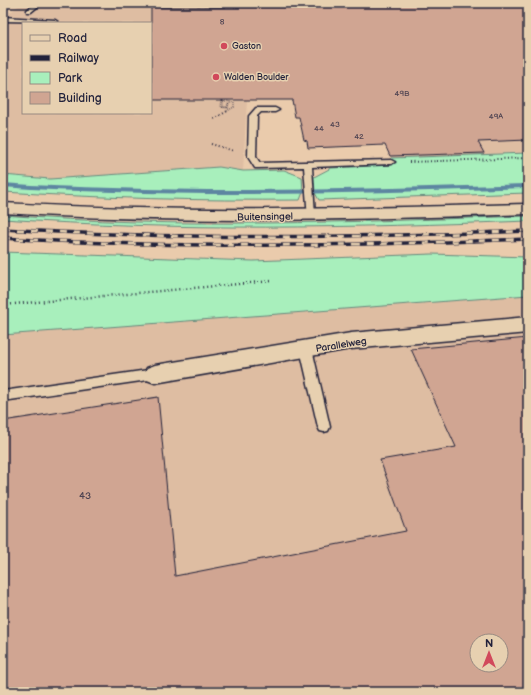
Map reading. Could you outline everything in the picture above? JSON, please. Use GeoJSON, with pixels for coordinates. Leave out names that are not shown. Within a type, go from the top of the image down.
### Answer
{"type":"FeatureCollection","features":[{"type":"Feature","properties":{"kind":"street","name":"Buitensingel"},"geometry":{"type":"LineString","coordinates":[[3,208],[120,215],[311,216],[528,209]]}},
{"type":"Feature","properties":{"kind":"street","name":"Parallelweg"},"geometry":{"type":"LineString","coordinates":[[155,374],[306,350],[350,341],[528,326]]}},
{"type":"Feature","properties":{"kind":"lane"},"geometry":{"type":"LineString","coordinates":[[30,11],[39,3]]}},
{"type":"Feature","properties":{"kind":"lane"},"geometry":{"type":"LineString","coordinates":[[3,19],[55,22]]}},
{"type":"Feature","properties":{"kind":"lane"},"geometry":{"type":"LineString","coordinates":[[275,110],[259,110],[252,116],[252,156],[258,166],[308,166],[391,162]]}},
{"type":"Feature","properties":{"kind":"lane"},"geometry":{"type":"LineString","coordinates":[[308,166],[311,216]]}},
{"type":"Feature","properties":{"kind":"lane"},"geometry":{"type":"LineString","coordinates":[[306,350],[324,427]]}},
{"type":"Feature","properties":{"kind":"lane"},"geometry":{"type":"LineString","coordinates":[[3,396],[155,374]]}},
{"type":"Feature","properties":{"kind":"path"},"geometry":{"type":"LineString","coordinates":[[214,119],[234,107],[234,102],[228,102],[227,107],[223,107],[223,101],[229,101],[228,108],[221,108],[222,100]]}},
{"type":"Feature","properties":{"kind":"path"},"geometry":{"type":"LineString","coordinates":[[211,144],[252,156]]}},
{"type":"Feature","properties":{"kind":"path"},"geometry":{"type":"LineString","coordinates":[[391,162],[528,158]]}},
{"type":"Feature","properties":{"kind":"path"},"geometry":{"type":"LineString","coordinates":[[3,305],[272,282]]}},
{"type":"Feature","properties":{"kind":"shaded area"},"geometry":{"type":"Polygon","coordinates":[[[22,3],[528,3],[528,153],[391,158],[363,95],[328,99],[247,100],[243,171],[219,167],[50,179],[3,175],[3,18],[22,3]]]}},
{"type":"Feature","properties":{"kind":"shaded area"},"geometry":{"type":"Polygon","coordinates":[[[528,295],[528,692],[3,692],[3,335],[528,295]]]}},
{"type":"Feature","properties":{"kind":"green space"},"geometry":{"type":"Polygon","coordinates":[[[528,153],[528,193],[319,200],[315,193],[314,177],[331,168],[393,165],[391,158],[528,153]]]}},
{"type":"Feature","properties":{"kind":"green space"},"geometry":{"type":"Polygon","coordinates":[[[219,167],[243,171],[284,170],[302,177],[303,192],[300,200],[225,200],[151,199],[3,192],[3,175],[50,179],[219,167]]]}},
{"type":"Feature","properties":{"kind":"green space"},"geometry":{"type":"Polygon","coordinates":[[[3,215],[134,222],[200,223],[331,222],[528,216],[528,221],[331,227],[200,227],[69,223],[3,219],[3,215]]]}},
{"type":"Feature","properties":{"kind":"green space"},"geometry":{"type":"Polygon","coordinates":[[[3,252],[253,261],[432,254],[528,257],[528,295],[3,335],[3,252]]]}},
{"type":"Feature","properties":{"kind":"building"},"geometry":{"type":"Polygon","coordinates":[[[313,3],[528,3],[528,140],[478,142],[484,153],[390,156],[385,145],[308,148],[307,141],[304,140],[299,117],[295,117],[292,100],[152,100],[151,7],[313,7],[313,3]]]}},
{"type":"Feature","properties":{"kind":"building"},"geometry":{"type":"Polygon","coordinates":[[[528,338],[528,692],[3,692],[3,421],[158,397],[175,576],[406,531],[380,460],[456,447],[411,349],[528,338]]]}},
{"type":"Feature","properties":{"kind":"waterway"},"geometry":{"type":"LineString","coordinates":[[3,9],[12,3]]}},
{"type":"Feature","properties":{"kind":"waterway"},"geometry":{"type":"LineString","coordinates":[[3,185],[182,192],[330,192],[528,186]]}},
{"type":"Feature","properties":{"kind":"railway"},"geometry":{"type":"LineString","coordinates":[[3,229],[134,235],[266,237],[528,231]]}},
{"type":"Feature","properties":{"kind":"railway"},"geometry":{"type":"LineString","coordinates":[[3,238],[134,244],[200,245],[331,245],[528,239]]}},
{"type":"Feature","properties":{"kind":"place","name":"Gaston"},"geometry":{"type":"Point","coordinates":[224,46]}},
{"type":"Feature","properties":{"kind":"place","name":"Walden Boulder"},"geometry":{"type":"Point","coordinates":[216,77]}}]}
